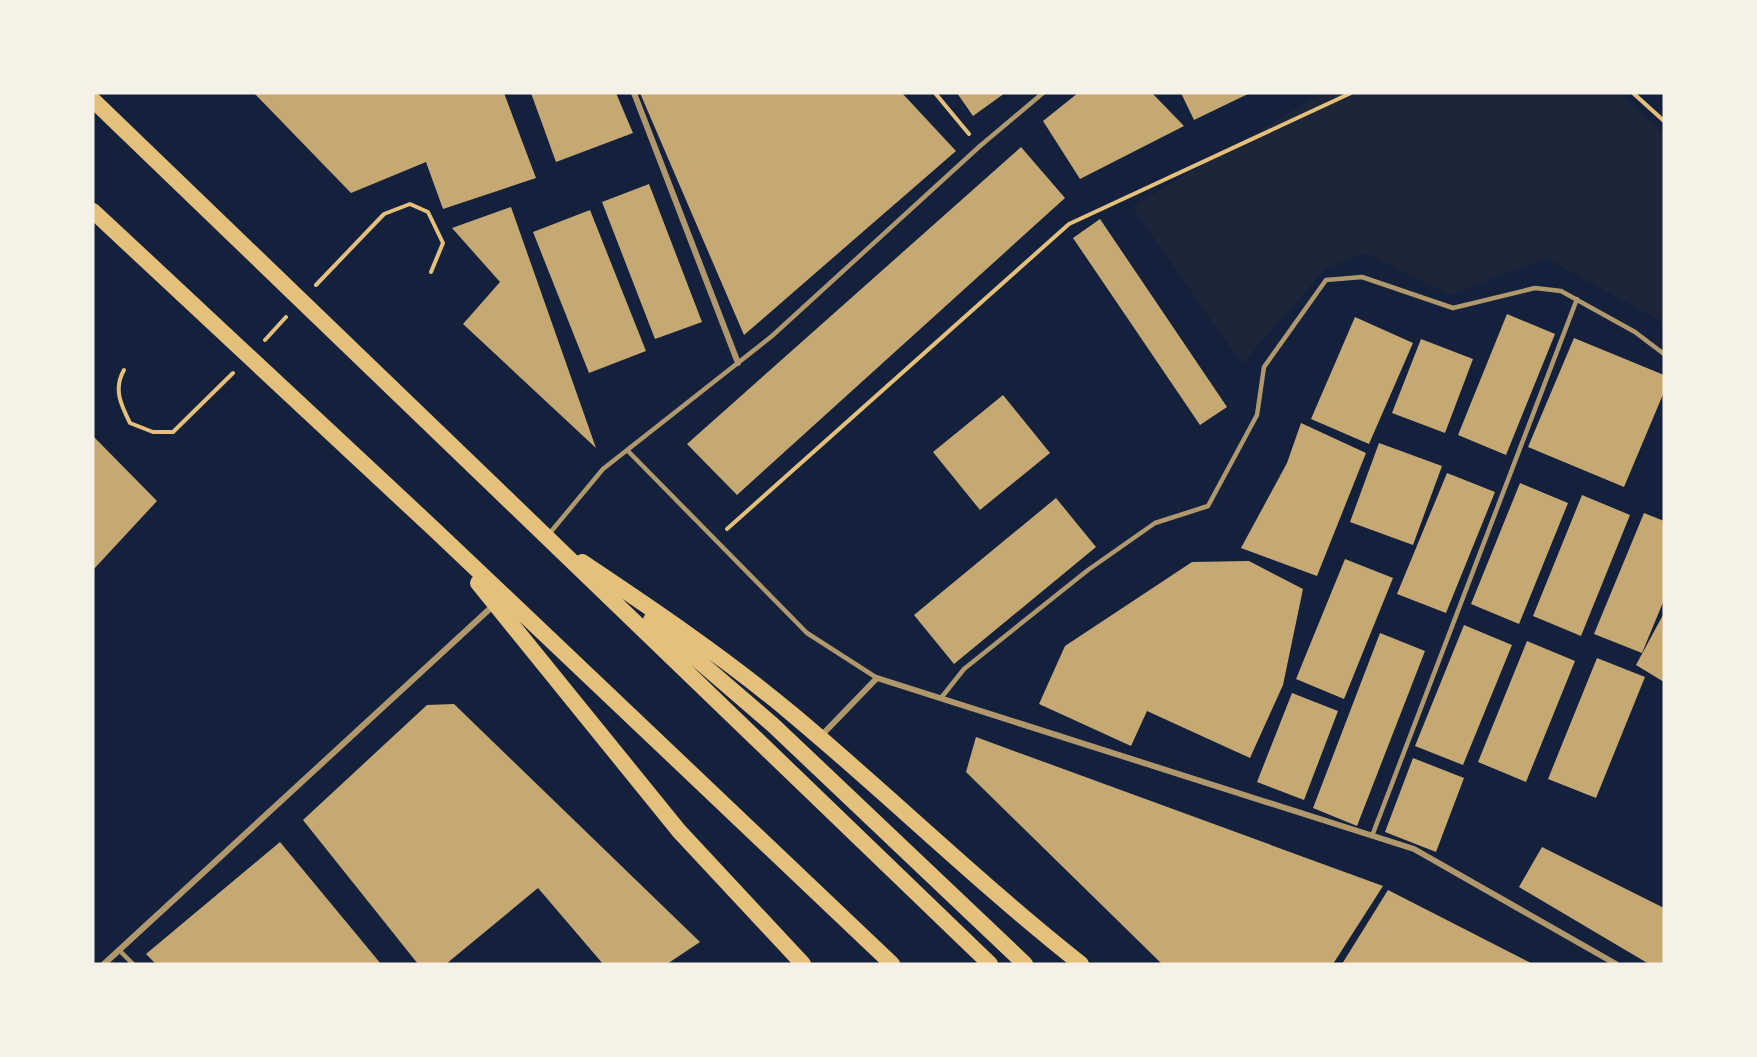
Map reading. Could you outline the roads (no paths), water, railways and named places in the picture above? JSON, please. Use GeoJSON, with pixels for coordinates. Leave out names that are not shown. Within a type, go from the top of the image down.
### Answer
{"type":"FeatureCollection","features":[{"type":"Feature","properties":{"kind":"highway"},"geometry":{"type":"LineString","coordinates":[[93,100],[990,964]]}},
{"type":"Feature","properties":{"kind":"highway"},"geometry":{"type":"LineString","coordinates":[[93,211],[436,531],[892,964]]}},
{"type":"Feature","properties":{"kind":"highway"},"geometry":{"type":"LineString","coordinates":[[436,531],[679,831],[803,964]]}},
{"type":"Feature","properties":{"kind":"highway"},"geometry":{"type":"LineString","coordinates":[[546,538],[685,631],[819,738],[1077,964]]}},
{"type":"Feature","properties":{"kind":"highway"},"geometry":{"type":"LineString","coordinates":[[546,538],[730,685],[1025,964]]}},
{"type":"Feature","properties":{"kind":"highway"},"geometry":{"type":"LineString","coordinates":[[1027,921],[1081,964]]}},
{"type":"Feature","properties":{"kind":"street"},"geometry":{"type":"LineString","coordinates":[[634,93],[738,363]]}},
{"type":"Feature","properties":{"kind":"street"},"geometry":{"type":"LineString","coordinates":[[104,964],[495,604]]}},
{"type":"Feature","properties":{"kind":"street"},"geometry":{"type":"LineString","coordinates":[[819,738],[877,678],[1414,849],[1616,964]]}},
{"type":"Feature","properties":{"kind":"lane"},"geometry":{"type":"LineString","coordinates":[[546,538],[603,469],[781,328],[980,146],[1043,93]]}},
{"type":"Feature","properties":{"kind":"lane"},"geometry":{"type":"LineString","coordinates":[[941,698],[964,669],[1088,570],[1155,523],[1208,506],[1257,415],[1264,367],[1326,280],[1362,277],[1453,308],[1535,288],[1561,291],[1635,332],[1664,354]]}},
{"type":"Feature","properties":{"kind":"lane"},"geometry":{"type":"LineString","coordinates":[[1372,836],[1577,299]]}},
{"type":"Feature","properties":{"kind":"lane"},"geometry":{"type":"LineString","coordinates":[[627,450],[807,633],[877,678]]}},
{"type":"Feature","properties":{"kind":"lane"},"geometry":{"type":"LineString","coordinates":[[119,950],[133,964]]}}]}
